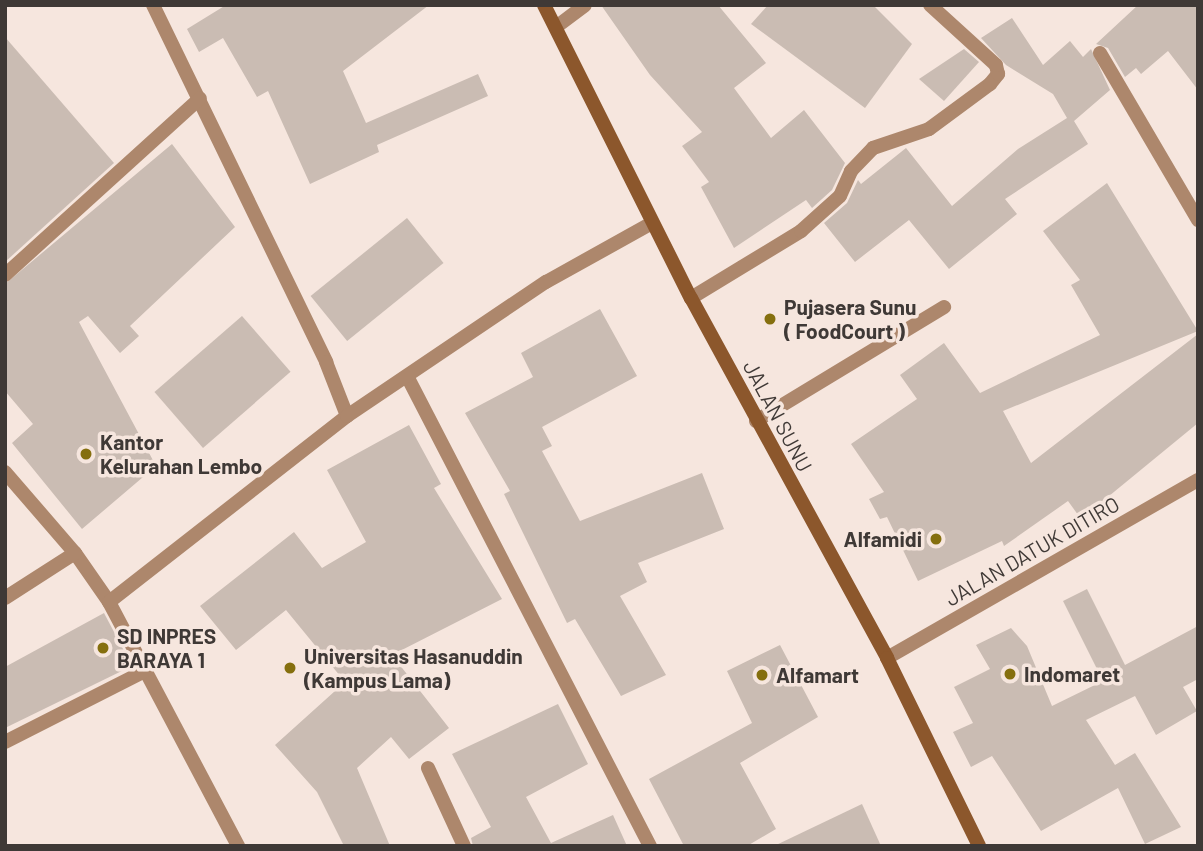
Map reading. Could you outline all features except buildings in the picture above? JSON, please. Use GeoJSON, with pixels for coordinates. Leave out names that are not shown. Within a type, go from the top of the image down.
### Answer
{"type":"FeatureCollection","features":[{"type":"Feature","properties":{"kind":"main road","name":"JALAN SUNU"},"geometry":{"type":"LineString","coordinates":[[544,5],[691,298],[887,657],[979,846]]}},
{"type":"Feature","properties":{"kind":"street"},"geometry":{"type":"LineString","coordinates":[[153,5],[326,362],[346,416]]}},
{"type":"Feature","properties":{"kind":"street"},"geometry":{"type":"LineString","coordinates":[[556,27],[585,5]]}},
{"type":"Feature","properties":{"kind":"street"},"geometry":{"type":"LineString","coordinates":[[691,298],[801,231],[832,204],[851,171],[873,148],[929,130],[998,74],[996,65],[930,5]]}},
{"type":"Feature","properties":{"kind":"street"},"geometry":{"type":"LineString","coordinates":[[1100,53],[1198,220]]}},
{"type":"Feature","properties":{"kind":"street"},"geometry":{"type":"LineString","coordinates":[[5,275],[200,98]]}},
{"type":"Feature","properties":{"kind":"street"},"geometry":{"type":"LineString","coordinates":[[109,602],[346,416],[408,378],[546,282],[652,223]]}},
{"type":"Feature","properties":{"kind":"street"},"geometry":{"type":"LineString","coordinates":[[756,421],[944,307]]}},
{"type":"Feature","properties":{"kind":"street"},"geometry":{"type":"LineString","coordinates":[[408,378],[650,846]]}},
{"type":"Feature","properties":{"kind":"street"},"geometry":{"type":"LineString","coordinates":[[5,472],[75,553],[109,602],[238,846]]}},
{"type":"Feature","properties":{"kind":"street","name":"JALAN DATUK DITIRO"},"geometry":{"type":"LineString","coordinates":[[887,657],[1198,480]]}},
{"type":"Feature","properties":{"kind":"street"},"geometry":{"type":"LineString","coordinates":[[5,598],[75,553]]}},
{"type":"Feature","properties":{"kind":"street"},"geometry":{"type":"LineString","coordinates":[[5,742],[147,670]]}},
{"type":"Feature","properties":{"kind":"street"},"geometry":{"type":"LineString","coordinates":[[428,768],[464,846]]}},
{"type":"Feature","properties":{"kind":"place","name":"Pujasera Sunu ( FoodCourt )"},"geometry":{"type":"Point","coordinates":[770,319]}},
{"type":"Feature","properties":{"kind":"place","name":"Kantor Kelurahan Lembo"},"geometry":{"type":"Point","coordinates":[86,454]}},
{"type":"Feature","properties":{"kind":"place","name":"Alfamidi"},"geometry":{"type":"Point","coordinates":[936,539]}},
{"type":"Feature","properties":{"kind":"place","name":"SD INPRES BARAYA 1"},"geometry":{"type":"Point","coordinates":[103,648]}},
{"type":"Feature","properties":{"kind":"place","name":"Universitas Hasanuddin (Kampus Lama)"},"geometry":{"type":"Point","coordinates":[290,668]}},
{"type":"Feature","properties":{"kind":"place","name":"Indomaret"},"geometry":{"type":"Point","coordinates":[1010,674]}},
{"type":"Feature","properties":{"kind":"place","name":"Alfamart"},"geometry":{"type":"Point","coordinates":[762,675]}}]}
